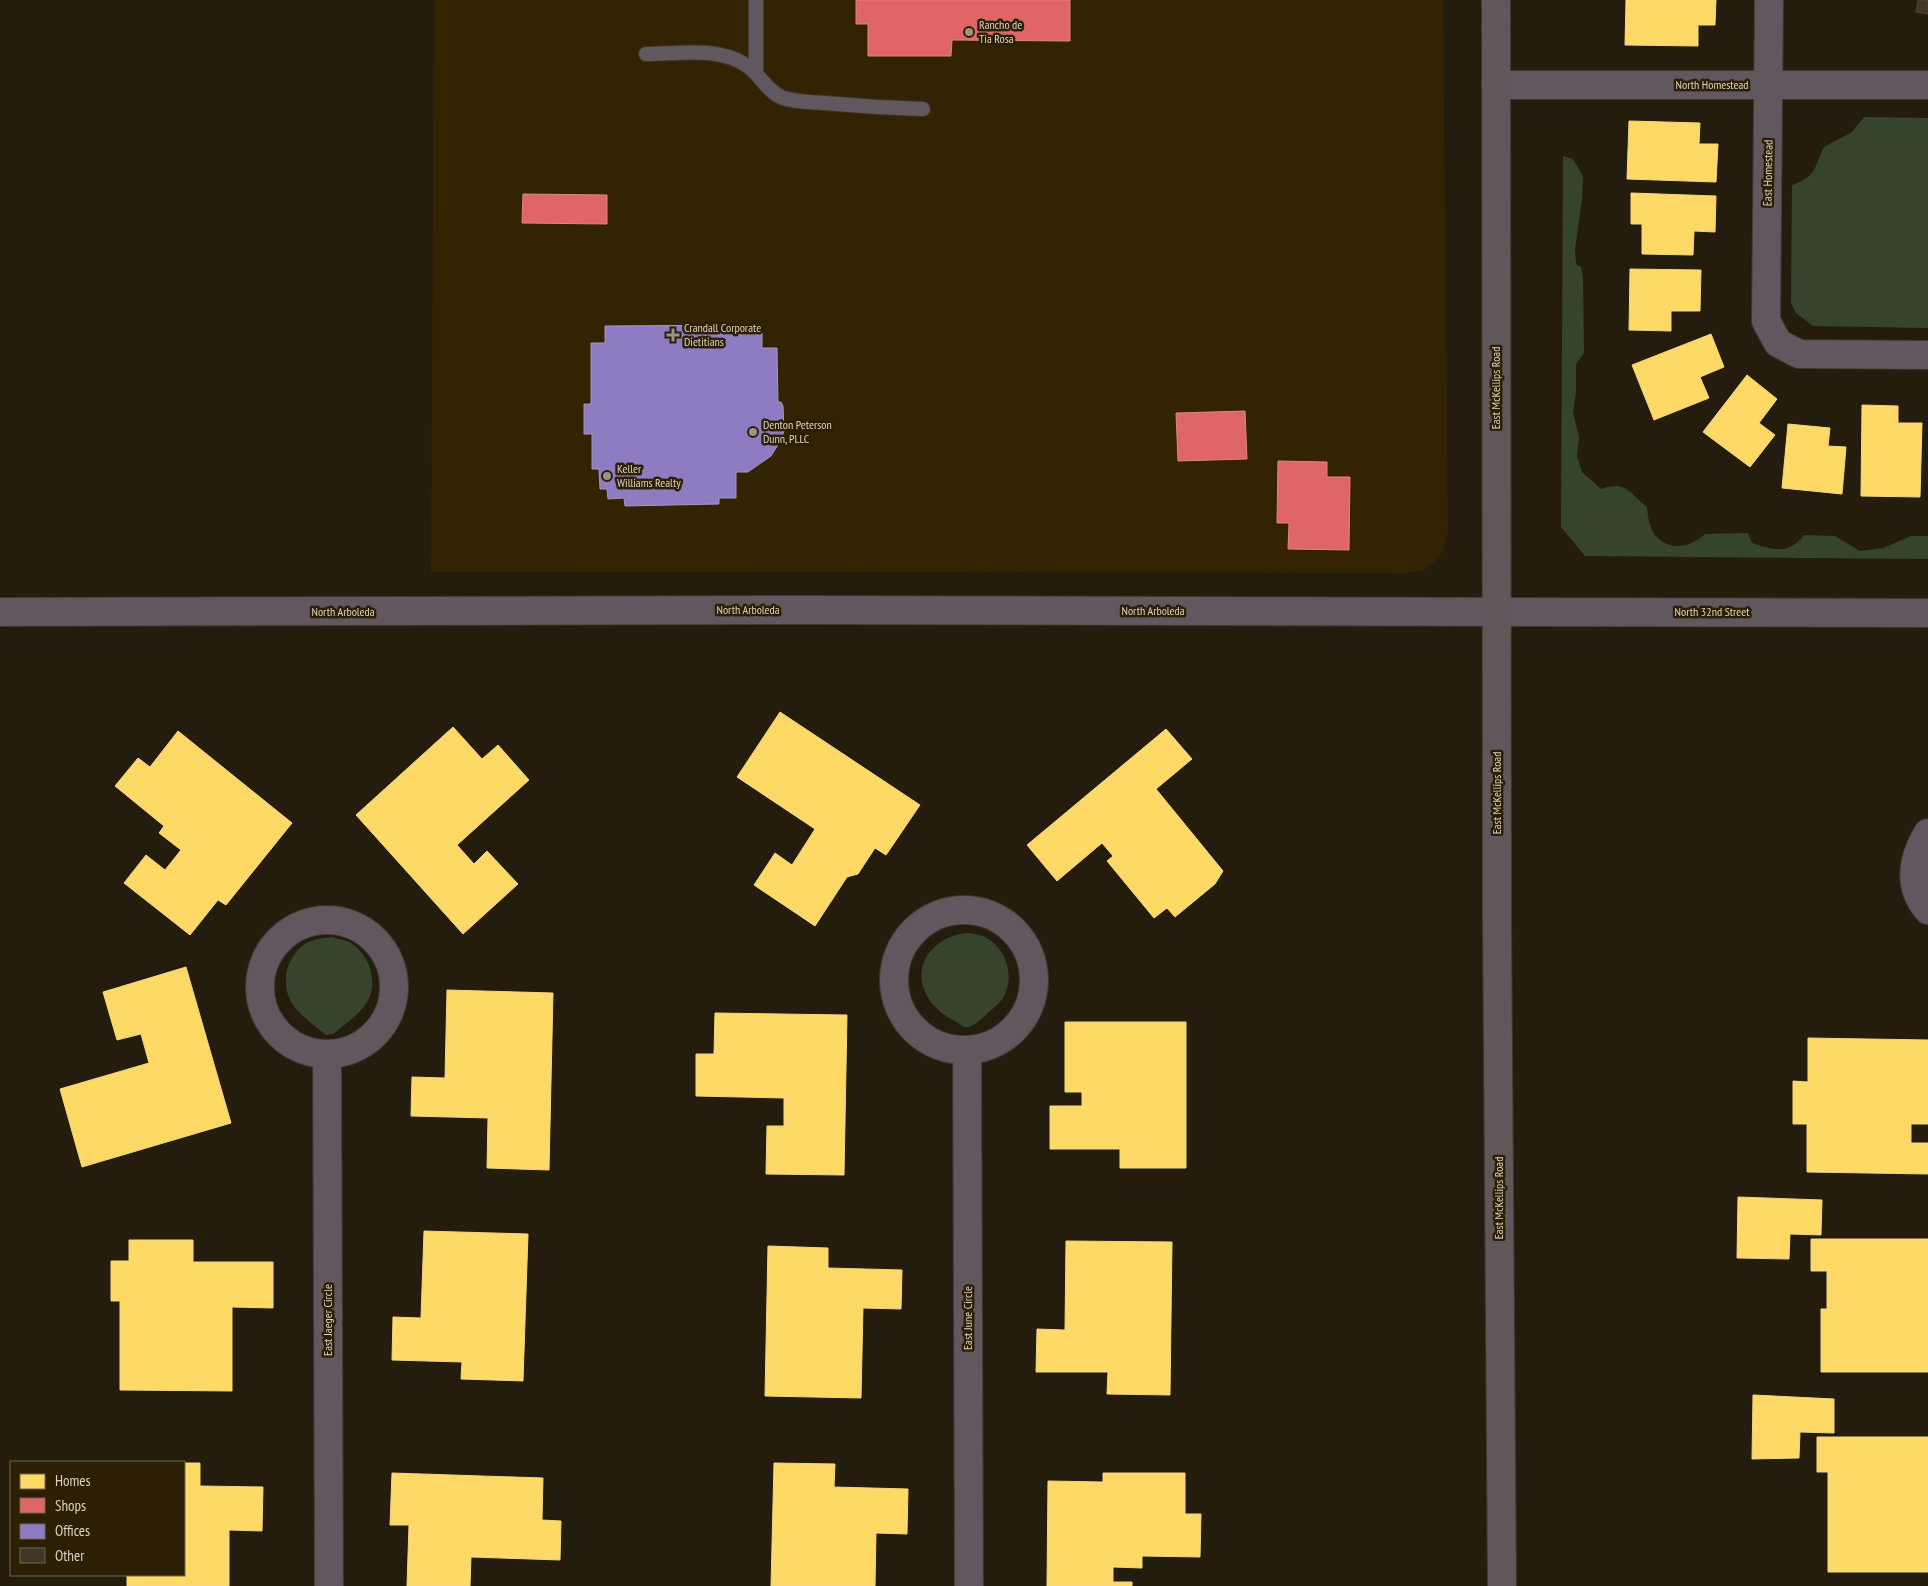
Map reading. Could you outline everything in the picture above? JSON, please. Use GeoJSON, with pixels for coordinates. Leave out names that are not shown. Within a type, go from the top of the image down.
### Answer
{"type":"FeatureCollection","features":[{"type":"Feature","properties":{"kind":"main road","name":"East McKellips Road"},"geometry":{"type":"LineString","coordinates":[[1496,0],[1502,1586]]}},
{"type":"Feature","properties":{"kind":"street","name":"East Homestead"},"geometry":{"type":"LineString","coordinates":[[1769,0],[1766,321],[1778,344],[1799,354],[1928,355]]}},
{"type":"Feature","properties":{"kind":"street","name":"North Homestead"},"geometry":{"type":"LineString","coordinates":[[1496,85],[1928,85]]}},
{"type":"Feature","properties":{"kind":"street","name":"North Arboleda"},"geometry":{"type":"LineString","coordinates":[[0,612],[800,610],[1497,612]]}},
{"type":"Feature","properties":{"kind":"street","name":"North 32nd Street"},"geometry":{"type":"LineString","coordinates":[[1497,612],[1928,613]]}},
{"type":"Feature","properties":{"kind":"street"},"geometry":{"type":"LineString","coordinates":[[1928,833],[1918,850],[1914,870],[1917,890],[1928,910]]}},
{"type":"Feature","properties":{"kind":"street"},"geometry":{"type":"LineString","coordinates":[[959,909],[981,911],[1001,919],[1017,934],[1029,952],[1034,973],[1033,994],[1025,1015],[1012,1032],[994,1044],[967,1050],[951,1050],[929,1042],[912,1028],[899,1009],[893,987],[895,964],[903,943],[918,926],[937,914],[959,909]]}},
{"type":"Feature","properties":{"kind":"street"},"geometry":{"type":"LineString","coordinates":[[333,920],[354,925],[373,938],[387,956],[394,978],[393,1002],[384,1023],[368,1040],[348,1051],[327,1054],[304,1050],[286,1040],[271,1024],[262,1004],[260,983],[265,962],[276,944],[286,934],[312,921],[333,920]]}},
{"type":"Feature","properties":{"kind":"street","name":"East June Circle"},"geometry":{"type":"LineString","coordinates":[[967,1050],[969,1586]]}},
{"type":"Feature","properties":{"kind":"street","name":"East Jaeger Circle"},"geometry":{"type":"LineString","coordinates":[[327,1054],[329,1586]]}},
{"type":"Feature","properties":{"kind":"lane"},"geometry":{"type":"LineString","coordinates":[[756,0],[756,74]]}},
{"type":"Feature","properties":{"kind":"lane"},"geometry":{"type":"LineString","coordinates":[[646,54],[716,53],[746,65],[767,87],[781,97],[798,101],[923,109]]}},
{"type":"Feature","properties":{"kind":"shaded area"},"geometry":{"type":"Polygon","coordinates":[[[434,0],[1443,0],[1448,533],[1442,552],[1432,564],[1422,571],[1409,573],[431,572],[434,0]]]}},
{"type":"Feature","properties":{"kind":"green space"},"geometry":{"type":"Polygon","coordinates":[[[1864,117],[1928,118],[1928,328],[1813,326],[1796,313],[1791,303],[1792,185],[1811,174],[1824,147],[1852,132],[1864,117]]]}},
{"type":"Feature","properties":{"kind":"green space"},"geometry":{"type":"Polygon","coordinates":[[[1563,156],[1573,159],[1583,176],[1582,199],[1575,249],[1576,264],[1581,267],[1583,276],[1584,353],[1576,364],[1576,392],[1573,412],[1579,437],[1577,456],[1582,472],[1601,489],[1616,486],[1631,492],[1647,507],[1649,522],[1656,536],[1674,546],[1687,545],[1705,534],[1748,533],[1752,543],[1767,548],[1780,549],[1792,546],[1804,535],[1835,536],[1860,551],[1883,548],[1911,536],[1928,536],[1928,559],[1585,556],[1561,527],[1563,156]]]}},
{"type":"Feature","properties":{"kind":"green space"},"geometry":{"type":"Polygon","coordinates":[[[969,933],[987,938],[1000,950],[1007,965],[1008,982],[1007,990],[1000,1002],[978,1022],[966,1027],[961,1026],[936,1008],[927,996],[922,984],[921,973],[929,953],[937,945],[946,939],[969,933]]]}},
{"type":"Feature","properties":{"kind":"green space"},"geometry":{"type":"Polygon","coordinates":[[[332,937],[344,940],[358,948],[371,971],[372,989],[365,1005],[358,1013],[333,1034],[326,1035],[296,1009],[287,992],[286,974],[292,957],[305,944],[332,937]]]}},
{"type":"Feature","properties":{"kind":"building: Homes"},"geometry":{"type":"Polygon","coordinates":[[[1626,0],[1716,0],[1715,25],[1698,25],[1698,46],[1625,45],[1626,0]]]}},
{"type":"Feature","properties":{"kind":"building: Homes"},"geometry":{"type":"Polygon","coordinates":[[[1629,121],[1700,123],[1699,144],[1718,144],[1716,182],[1627,179],[1629,121]]]}},
{"type":"Feature","properties":{"kind":"building: Homes"},"geometry":{"type":"Polygon","coordinates":[[[1631,193],[1716,196],[1715,232],[1694,231],[1693,255],[1642,254],[1642,224],[1631,224],[1631,193]]]}},
{"type":"Feature","properties":{"kind":"building: Homes"},"geometry":{"type":"Polygon","coordinates":[[[1630,269],[1701,270],[1700,311],[1671,311],[1671,331],[1629,330],[1630,269]]]}},
{"type":"Feature","properties":{"kind":"building: Homes"},"geometry":{"type":"Polygon","coordinates":[[[1711,334],[1724,367],[1700,377],[1709,398],[1654,420],[1632,365],[1711,334]]]}},
{"type":"Feature","properties":{"kind":"building: Homes"},"geometry":{"type":"Polygon","coordinates":[[[1747,375],[1777,399],[1759,423],[1775,435],[1750,467],[1703,432],[1747,375]]]}},
{"type":"Feature","properties":{"kind":"building: Homes"},"geometry":{"type":"Polygon","coordinates":[[[1862,405],[1898,406],[1898,423],[1922,423],[1920,497],[1861,496],[1862,405]]]}},
{"type":"Feature","properties":{"kind":"building: Homes"},"geometry":{"type":"Polygon","coordinates":[[[1788,424],[1830,428],[1828,446],[1846,447],[1842,494],[1782,488],[1788,424]]]}},
{"type":"Feature","properties":{"kind":"building: Homes"},"geometry":{"type":"Polygon","coordinates":[[[780,712],[920,805],[886,855],[875,848],[858,874],[847,877],[815,926],[754,885],[775,853],[792,865],[815,829],[737,777],[780,712]]]}},
{"type":"Feature","properties":{"kind":"building: Homes"},"geometry":{"type":"Polygon","coordinates":[[[453,727],[482,759],[498,745],[529,780],[457,845],[474,864],[487,851],[518,884],[463,934],[356,815],[453,727]]]}},
{"type":"Feature","properties":{"kind":"building: Homes"},"geometry":{"type":"Polygon","coordinates":[[[1166,729],[1192,759],[1156,789],[1223,871],[1215,884],[1175,917],[1167,908],[1154,918],[1107,861],[1113,856],[1102,843],[1057,881],[1027,845],[1166,729]]]}},
{"type":"Feature","properties":{"kind":"building: Homes"},"geometry":{"type":"Polygon","coordinates":[[[178,731],[292,823],[226,905],[218,900],[190,935],[124,883],[146,855],[165,870],[181,850],[159,833],[164,826],[115,786],[138,758],[150,767],[178,731]]]}},
{"type":"Feature","properties":{"kind":"building: Homes"},"geometry":{"type":"Polygon","coordinates":[[[186,967],[231,1123],[82,1167],[60,1089],[149,1063],[141,1034],[117,1040],[103,992],[186,967]]]}},
{"type":"Feature","properties":{"kind":"building: Homes"},"geometry":{"type":"Polygon","coordinates":[[[447,990],[553,993],[549,1170],[487,1168],[488,1118],[411,1116],[412,1077],[445,1078],[447,990]]]}},
{"type":"Feature","properties":{"kind":"building: Homes"},"geometry":{"type":"Polygon","coordinates":[[[715,1013],[847,1015],[844,1175],[766,1174],[767,1126],[784,1126],[784,1098],[696,1096],[696,1054],[714,1054],[715,1013]]]}},
{"type":"Feature","properties":{"kind":"building: Homes"},"geometry":{"type":"Polygon","coordinates":[[[1065,1022],[1186,1022],[1186,1168],[1120,1168],[1120,1149],[1050,1149],[1050,1106],[1082,1106],[1082,1092],[1065,1092],[1065,1022]]]}},
{"type":"Feature","properties":{"kind":"building: Homes"},"geometry":{"type":"Polygon","coordinates":[[[1808,1038],[1928,1040],[1928,1124],[1911,1124],[1911,1143],[1928,1143],[1928,1174],[1807,1172],[1807,1124],[1793,1124],[1793,1081],[1808,1082],[1808,1038]]]}},
{"type":"Feature","properties":{"kind":"building: Homes"},"geometry":{"type":"Polygon","coordinates":[[[1738,1197],[1822,1200],[1821,1235],[1790,1234],[1789,1259],[1737,1258],[1738,1197]]]}},
{"type":"Feature","properties":{"kind":"building: Homes"},"geometry":{"type":"Polygon","coordinates":[[[424,1231],[528,1234],[523,1381],[461,1379],[462,1362],[392,1360],[393,1317],[421,1318],[424,1231]]]}},
{"type":"Feature","properties":{"kind":"building: Homes"},"geometry":{"type":"Polygon","coordinates":[[[1811,1239],[1928,1239],[1928,1372],[1821,1372],[1821,1309],[1827,1309],[1827,1271],[1811,1271],[1811,1239]]]}},
{"type":"Feature","properties":{"kind":"building: Homes"},"geometry":{"type":"Polygon","coordinates":[[[129,1240],[193,1240],[193,1262],[273,1262],[273,1308],[232,1307],[232,1391],[120,1390],[120,1301],[111,1301],[111,1261],[129,1261],[129,1240]]]}},
{"type":"Feature","properties":{"kind":"building: Homes"},"geometry":{"type":"Polygon","coordinates":[[[1066,1241],[1172,1242],[1170,1395],[1107,1394],[1108,1372],[1036,1372],[1037,1329],[1065,1330],[1066,1241]]]}},
{"type":"Feature","properties":{"kind":"building: Homes"},"geometry":{"type":"Polygon","coordinates":[[[768,1246],[828,1248],[828,1268],[902,1270],[901,1309],[863,1308],[861,1398],[765,1396],[768,1246]]]}},
{"type":"Feature","properties":{"kind":"building: Homes"},"geometry":{"type":"Polygon","coordinates":[[[1753,1395],[1834,1399],[1834,1433],[1800,1432],[1799,1458],[1752,1459],[1753,1395]]]}},
{"type":"Feature","properties":{"kind":"building: Homes"},"geometry":{"type":"Polygon","coordinates":[[[1817,1437],[1928,1437],[1928,1572],[1828,1572],[1828,1472],[1817,1472],[1817,1437]]]}},
{"type":"Feature","properties":{"kind":"building: Homes"},"geometry":{"type":"Polygon","coordinates":[[[185,1463],[200,1463],[200,1486],[263,1487],[262,1531],[229,1530],[229,1586],[127,1586],[127,1576],[185,1576],[185,1463]]]}},
{"type":"Feature","properties":{"kind":"building: Homes"},"geometry":{"type":"Polygon","coordinates":[[[774,1463],[835,1464],[834,1487],[908,1489],[907,1534],[876,1533],[875,1586],[771,1586],[774,1463]]]}},
{"type":"Feature","properties":{"kind":"building: Homes"},"geometry":{"type":"Polygon","coordinates":[[[392,1473],[543,1478],[542,1520],[561,1521],[560,1560],[471,1557],[470,1586],[407,1586],[409,1525],[390,1525],[392,1473]]]}},
{"type":"Feature","properties":{"kind":"building: Homes"},"geometry":{"type":"Polygon","coordinates":[[[1103,1473],[1185,1473],[1185,1514],[1201,1514],[1200,1557],[1142,1556],[1142,1568],[1113,1567],[1113,1582],[1132,1582],[1132,1586],[1047,1586],[1048,1481],[1103,1482],[1103,1473]]]}},
{"type":"Feature","properties":{"kind":"building: Shops","name":"Rancho de Tia Rosa"},"geometry":{"type":"Polygon","coordinates":[[[856,0],[1070,0],[1070,41],[952,40],[951,56],[868,56],[868,24],[856,24],[856,0]]]}},
{"type":"Feature","properties":{"kind":"building: Shops"},"geometry":{"type":"Polygon","coordinates":[[[523,194],[607,195],[607,224],[522,223],[523,194]]]}},
{"type":"Feature","properties":{"kind":"building: Shops"},"geometry":{"type":"Polygon","coordinates":[[[1245,411],[1247,459],[1178,461],[1176,413],[1245,411]]]}},
{"type":"Feature","properties":{"kind":"building: Shops"},"geometry":{"type":"Polygon","coordinates":[[[1278,461],[1327,462],[1327,477],[1350,477],[1349,550],[1288,549],[1289,523],[1277,523],[1278,461]]]}},
{"type":"Feature","properties":{"kind":"building: Offices"},"geometry":{"type":"Polygon","coordinates":[[[745,325],[745,331],[762,331],[762,348],[777,348],[778,402],[781,402],[783,406],[784,431],[771,456],[748,472],[736,472],[736,498],[719,498],[719,504],[625,506],[624,498],[608,499],[607,489],[600,489],[599,469],[592,469],[592,434],[584,434],[584,404],[591,404],[591,343],[605,343],[605,326],[745,325]]]}},
{"type":"Feature","properties":{"kind":"building: Other"},"geometry":{"type":"Polygon","coordinates":[[[1918,0],[1928,0],[1928,14],[1916,12],[1918,0]]]}},
{"type":"Feature","properties":{"kind":"place","name":"Rancho de Tia Rosa"},"geometry":{"type":"Point","coordinates":[969,32]}},
{"type":"Feature","properties":{"kind":"place","name":"Crandall Corporate Dietitians"},"geometry":{"type":"Point","coordinates":[673,335]}},
{"type":"Feature","properties":{"kind":"place","name":"Denton Peterson Dunn, PLLC"},"geometry":{"type":"Point","coordinates":[753,432]}},
{"type":"Feature","properties":{"kind":"place","name":"Keller Williams Realty"},"geometry":{"type":"Point","coordinates":[607,476]}}]}
